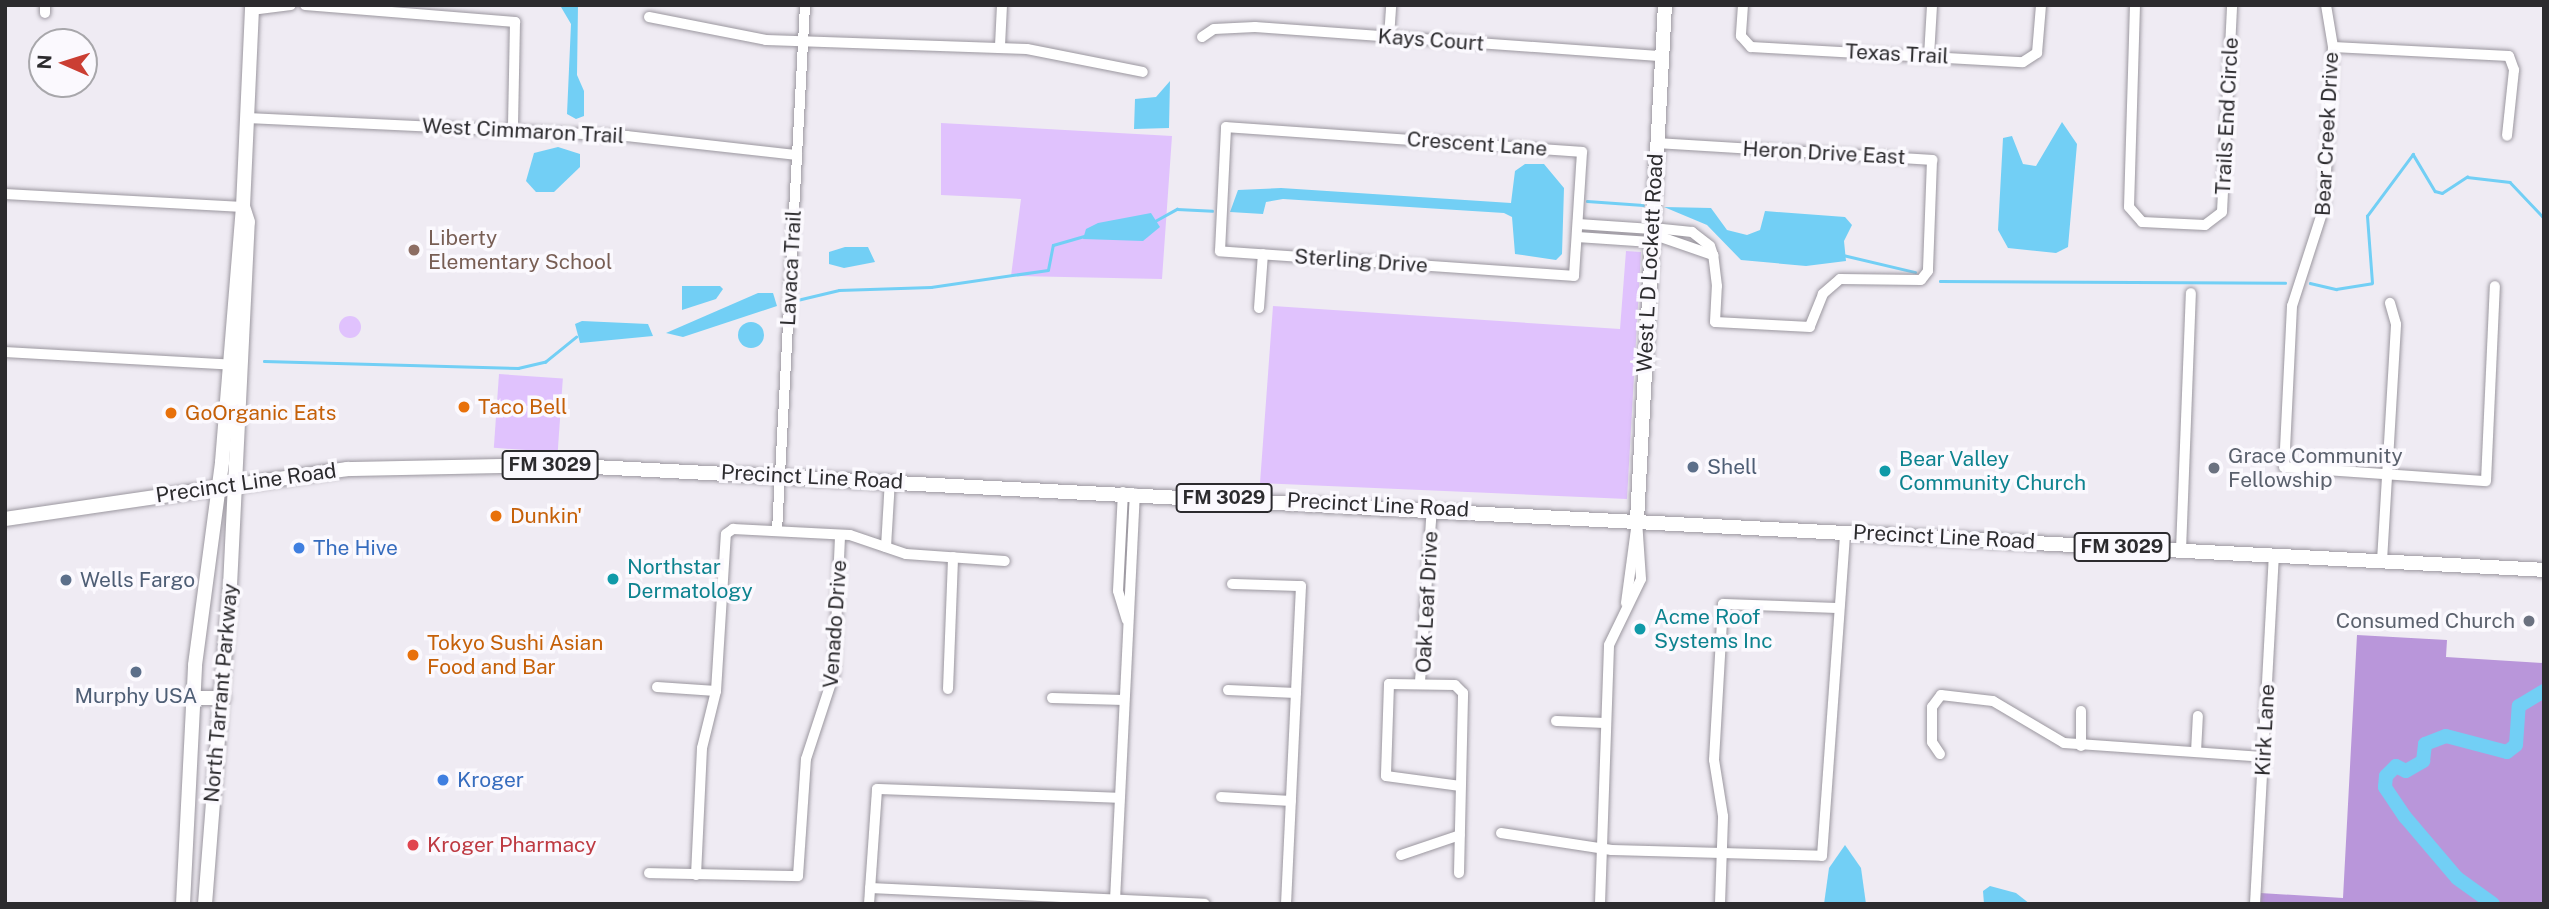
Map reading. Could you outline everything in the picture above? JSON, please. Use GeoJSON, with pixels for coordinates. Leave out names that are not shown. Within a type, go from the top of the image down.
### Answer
{"type":"FeatureCollection","features":[{"type":"Feature","properties":{"kind":"main road","name":"West L D Lockett Road"},"geometry":{"type":"LineString","coordinates":[[1637,520],[1665,5]]}},
{"type":"Feature","properties":{"kind":"main road"},"geometry":{"type":"LineString","coordinates":[[227,483],[234,365],[248,222],[243,207],[251,8]]}},
{"type":"Feature","properties":{"kind":"main road","name":"Precinct Line Road"},"geometry":{"type":"LineString","coordinates":[[5,519],[227,483],[347,468],[473,464],[890,480],[2544,570]]}},
{"type":"Feature","properties":{"kind":"main road","name":"North Tarrant Parkway"},"geometry":{"type":"LineString","coordinates":[[183,904],[194,698],[227,483]]}},
{"type":"Feature","properties":{"kind":"main road","name":"North Tarrant Parkway"},"geometry":{"type":"LineString","coordinates":[[205,904],[223,698],[227,483]]}},
{"type":"Feature","properties":{"kind":"main road"},"geometry":{"type":"LineString","coordinates":[[194,698],[223,698]]}},
{"type":"Feature","properties":{"kind":"street"},"geometry":{"type":"LineString","coordinates":[[251,8],[291,5]]}},
{"type":"Feature","properties":{"kind":"street"},"geometry":{"type":"LineString","coordinates":[[305,5],[515,22],[513,131]]}},
{"type":"Feature","properties":{"kind":"street","name":"Lavaca Trail"},"geometry":{"type":"LineString","coordinates":[[777,531],[805,5]]}},
{"type":"Feature","properties":{"kind":"street"},"geometry":{"type":"LineString","coordinates":[[1000,46],[1002,5]]}},
{"type":"Feature","properties":{"kind":"street"},"geometry":{"type":"LineString","coordinates":[[1389,37],[1391,5]]}},
{"type":"Feature","properties":{"kind":"street","name":"Texas Trail"},"geometry":{"type":"LineString","coordinates":[[1743,5],[1741,36],[1751,47],[2023,62],[2037,53],[2041,5]]}},
{"type":"Feature","properties":{"kind":"street"},"geometry":{"type":"LineString","coordinates":[[1929,56],[1932,5]]}},
{"type":"Feature","properties":{"kind":"street","name":"Trails End Circle"},"geometry":{"type":"LineString","coordinates":[[2136,5],[2129,208],[2142,222],[2205,225],[2222,212],[2232,5]]}},
{"type":"Feature","properties":{"kind":"street","name":"Bear Creek Drive"},"geometry":{"type":"LineString","coordinates":[[2326,5],[2333,47],[2321,225],[2290,324],[2284,467],[2387,477]]}},
{"type":"Feature","properties":{"kind":"street"},"geometry":{"type":"LineString","coordinates":[[649,17],[804,43],[1000,46],[1143,72]]}},
{"type":"Feature","properties":{"kind":"street","name":"Kays Court"},"geometry":{"type":"LineString","coordinates":[[1202,37],[1214,29],[1255,27],[1662,56]]}},
{"type":"Feature","properties":{"kind":"street"},"geometry":{"type":"LineString","coordinates":[[2333,47],[2503,54],[2512,60],[2507,136]]}},
{"type":"Feature","properties":{"kind":"street","name":"West Cimmaron Trail"},"geometry":{"type":"LineString","coordinates":[[247,118],[626,135],[797,155]]}},
{"type":"Feature","properties":{"kind":"street","name":"Crescent Lane"},"geometry":{"type":"LineString","coordinates":[[1226,127],[1582,152],[1578,224]]}},
{"type":"Feature","properties":{"kind":"street","name":"Sterling Drive"},"geometry":{"type":"LineString","coordinates":[[1226,127],[1220,251],[1574,276],[1578,224]]}},
{"type":"Feature","properties":{"kind":"street","name":"Heron Drive East"},"geometry":{"type":"LineString","coordinates":[[1652,235],[1713,255],[1715,322],[1810,327],[1823,293],[1840,279],[1921,280],[1928,271],[1932,160],[1657,143]]}},
{"type":"Feature","properties":{"kind":"street"},"geometry":{"type":"LineString","coordinates":[[5,194],[243,207]]}},
{"type":"Feature","properties":{"kind":"street"},"geometry":{"type":"LineString","coordinates":[[1578,224],[1652,235]]}},
{"type":"Feature","properties":{"kind":"street"},"geometry":{"type":"LineString","coordinates":[[1577,237],[1652,235]]}},
{"type":"Feature","properties":{"kind":"street"},"geometry":{"type":"LineString","coordinates":[[1259,308],[1263,254]]}},
{"type":"Feature","properties":{"kind":"street"},"geometry":{"type":"LineString","coordinates":[[2387,477],[2486,481],[2496,286]]}},
{"type":"Feature","properties":{"kind":"street"},"geometry":{"type":"LineString","coordinates":[[2181,550],[2191,293]]}},
{"type":"Feature","properties":{"kind":"street"},"geometry":{"type":"LineString","coordinates":[[2382,561],[2396,324],[2390,303]]}},
{"type":"Feature","properties":{"kind":"street"},"geometry":{"type":"LineString","coordinates":[[5,352],[234,365]]}},
{"type":"Feature","properties":{"kind":"street"},"geometry":{"type":"LineString","coordinates":[[886,547],[890,480]]}},
{"type":"Feature","properties":{"kind":"street"},"geometry":{"type":"LineString","coordinates":[[1115,900],[1128,623],[1118,591],[1129,493]]}},
{"type":"Feature","properties":{"kind":"street","name":"Oak Leaf Drive"},"geometry":{"type":"LineString","coordinates":[[1432,508],[1420,682],[1455,684],[1463,693],[1459,873]]}},
{"type":"Feature","properties":{"kind":"street"},"geometry":{"type":"LineString","coordinates":[[1600,904],[1609,645],[1626,606],[1637,520]]}},
{"type":"Feature","properties":{"kind":"street"},"geometry":{"type":"LineString","coordinates":[[649,873],[696,875],[702,748],[716,691],[726,534],[777,531],[840,535],[886,547],[953,557],[1005,561]]}},
{"type":"Feature","properties":{"kind":"street"},"geometry":{"type":"LineString","coordinates":[[1501,833],[1602,848],[1822,856],[1845,532]]}},
{"type":"Feature","properties":{"kind":"street","name":"Venado Drive"},"geometry":{"type":"LineString","coordinates":[[696,875],[798,876],[806,759],[834,674],[840,535]]}},
{"type":"Feature","properties":{"kind":"street","name":"Kirk Lane"},"geometry":{"type":"LineString","coordinates":[[2255,904],[2274,555]]}},
{"type":"Feature","properties":{"kind":"street"},"geometry":{"type":"LineString","coordinates":[[948,689],[953,557]]}},
{"type":"Feature","properties":{"kind":"street"},"geometry":{"type":"LineString","coordinates":[[1232,584],[1301,586],[1286,904]]}},
{"type":"Feature","properties":{"kind":"street"},"geometry":{"type":"LineString","coordinates":[[1720,904],[1723,853],[1714,760],[1720,614],[1730,601],[1839,608]]}},
{"type":"Feature","properties":{"kind":"street"},"geometry":{"type":"LineString","coordinates":[[1420,682],[1389,684],[1386,776],[1460,786]]}},
{"type":"Feature","properties":{"kind":"street"},"geometry":{"type":"LineString","coordinates":[[657,687],[716,691]]}},
{"type":"Feature","properties":{"kind":"street"},"geometry":{"type":"LineString","coordinates":[[1228,690],[1296,693]]}},
{"type":"Feature","properties":{"kind":"street"},"geometry":{"type":"LineString","coordinates":[[1052,698],[1124,700]]}},
{"type":"Feature","properties":{"kind":"street"},"geometry":{"type":"LineString","coordinates":[[1940,754],[1931,742],[1935,699],[1993,701],[2047,736],[2081,746],[2263,757]]}},
{"type":"Feature","properties":{"kind":"street"},"geometry":{"type":"LineString","coordinates":[[2081,712],[2081,746]]}},
{"type":"Feature","properties":{"kind":"street"},"geometry":{"type":"LineString","coordinates":[[2196,752],[2198,716]]}},
{"type":"Feature","properties":{"kind":"street"},"geometry":{"type":"LineString","coordinates":[[1556,721],[1606,723]]}},
{"type":"Feature","properties":{"kind":"street"},"geometry":{"type":"LineString","coordinates":[[869,904],[877,789],[1119,798]]}},
{"type":"Feature","properties":{"kind":"street"},"geometry":{"type":"LineString","coordinates":[[1220,797],[1291,801]]}},
{"type":"Feature","properties":{"kind":"street"},"geometry":{"type":"LineString","coordinates":[[1401,855],[1460,835]]}},
{"type":"Feature","properties":{"kind":"street"},"geometry":{"type":"LineString","coordinates":[[870,888],[1205,904]]}},
{"type":"Feature","properties":{"kind":"shaded area"},"geometry":{"type":"Polygon","coordinates":[[[941,123],[1172,136],[1162,279],[1011,276],[1021,199],[941,195],[941,123]]]}},
{"type":"Feature","properties":{"kind":"shaded area"},"geometry":{"type":"Polygon","coordinates":[[[1626,251],[1641,252],[1627,499],[1260,483],[1273,306],[1620,329],[1626,251]]]}},
{"type":"Feature","properties":{"kind":"shaded area"},"geometry":{"type":"Polygon","coordinates":[[[350,316],[358,319],[361,327],[358,335],[350,338],[342,335],[339,327],[342,319],[350,316]]]}},
{"type":"Feature","properties":{"kind":"shaded area"},"geometry":{"type":"Polygon","coordinates":[[[499,374],[563,378],[558,452],[494,448],[499,374]]]}},
{"type":"Feature","properties":{"kind":"shaded area"},"geometry":{"type":"Polygon","coordinates":[[[2357,635],[2447,640],[2446,657],[2544,663],[2544,904],[2260,904],[2260,893],[2343,898],[2357,635]]]}},
{"type":"Feature","properties":{"kind":"water"},"geometry":{"type":"Polygon","coordinates":[[[578,5],[577,75],[584,91],[584,116],[576,119],[567,114],[571,24],[561,7],[578,5]]]}},
{"type":"Feature","properties":{"kind":"water"},"geometry":{"type":"Polygon","coordinates":[[[1170,81],[1169,128],[1134,129],[1135,99],[1156,97],[1170,81]]]}},
{"type":"Feature","properties":{"kind":"water"},"geometry":{"type":"Polygon","coordinates":[[[2062,122],[2077,144],[2068,247],[2056,253],[2008,248],[1998,230],[2003,138],[2012,136],[2023,164],[2036,166],[2062,122]]]}},
{"type":"Feature","properties":{"kind":"water"},"geometry":{"type":"Polygon","coordinates":[[[558,147],[580,154],[580,167],[554,192],[536,192],[526,181],[534,153],[558,147]]]}},
{"type":"Feature","properties":{"kind":"water"},"geometry":{"type":"Polygon","coordinates":[[[1525,164],[1544,164],[1564,188],[1562,254],[1556,260],[1515,254],[1512,217],[1504,213],[1283,199],[1266,202],[1263,214],[1230,212],[1238,190],[1281,188],[1511,203],[1515,171],[1525,164]]]}},
{"type":"Feature","properties":{"kind":"water"},"geometry":{"type":"Polygon","coordinates":[[[1664,207],[1711,208],[1727,230],[1747,235],[1760,230],[1765,211],[1845,217],[1852,225],[1844,241],[1846,261],[1806,266],[1741,260],[1707,225],[1664,207]]]}},
{"type":"Feature","properties":{"kind":"water"},"geometry":{"type":"Polygon","coordinates":[[[1151,213],[1160,227],[1143,241],[1083,239],[1086,229],[1098,223],[1151,213]]]}},
{"type":"Feature","properties":{"kind":"water"},"geometry":{"type":"Polygon","coordinates":[[[845,247],[868,247],[875,262],[844,268],[829,264],[829,252],[845,247]]]}},
{"type":"Feature","properties":{"kind":"water"},"geometry":{"type":"Polygon","coordinates":[[[682,286],[720,286],[723,289],[716,299],[682,310],[682,286]]]}},
{"type":"Feature","properties":{"kind":"water"},"geometry":{"type":"Polygon","coordinates":[[[758,293],[773,293],[777,306],[683,337],[666,333],[758,293]]]}},
{"type":"Feature","properties":{"kind":"water"},"geometry":{"type":"Polygon","coordinates":[[[582,321],[648,324],[653,336],[580,343],[575,324],[582,321]]]}},
{"type":"Feature","properties":{"kind":"water"},"geometry":{"type":"Polygon","coordinates":[[[751,322],[760,326],[764,335],[760,344],[751,348],[742,344],[738,335],[742,326],[751,322]]]}},
{"type":"Feature","properties":{"kind":"water"},"geometry":{"type":"Polygon","coordinates":[[[1845,845],[1861,868],[1866,904],[1824,904],[1829,868],[1845,845]]]}},
{"type":"Feature","properties":{"kind":"water"},"geometry":{"type":"Polygon","coordinates":[[[1990,886],[2016,893],[2030,904],[1984,904],[1983,891],[1990,886]]]}},
{"type":"Feature","properties":{"kind":"waterway"},"geometry":{"type":"LineString","coordinates":[[2310,283],[2336,289],[2372,283],[2367,216],[2413,154],[2435,191],[2442,193],[2467,177],[2510,182],[2544,218]]}},
{"type":"Feature","properties":{"kind":"waterway"},"geometry":{"type":"LineString","coordinates":[[1587,201],[1643,205]]}},
{"type":"Feature","properties":{"kind":"waterway"},"geometry":{"type":"LineString","coordinates":[[1155,221],[1177,209],[1212,211]]}},
{"type":"Feature","properties":{"kind":"waterway"},"geometry":{"type":"LineString","coordinates":[[793,301],[839,290],[931,287],[1048,270],[1053,245],[1084,236]]}},
{"type":"Feature","properties":{"kind":"waterway"},"geometry":{"type":"LineString","coordinates":[[1843,255],[1915,272]]}},
{"type":"Feature","properties":{"kind":"waterway"},"geometry":{"type":"LineString","coordinates":[[1940,281],[2285,283]]}},
{"type":"Feature","properties":{"kind":"waterway"},"geometry":{"type":"LineString","coordinates":[[264,361],[518,368],[545,362],[576,337]]}},
{"type":"Feature","properties":{"kind":"waterway"},"geometry":{"type":"LineString","coordinates":[[2493,904],[2457,878],[2405,817],[2385,787],[2386,776],[2396,766],[2406,771],[2423,761],[2425,744],[2446,736],[2507,752],[2516,745],[2519,706],[2544,691]]}},
{"type":"Feature","properties":{"kind":"place","name":"Liberty Elementary School"},"geometry":{"type":"Point","coordinates":[414,250]}},
{"type":"Feature","properties":{"kind":"place","name":"Taco Bell"},"geometry":{"type":"Point","coordinates":[464,407]}},
{"type":"Feature","properties":{"kind":"place","name":"GoOrganic Eats"},"geometry":{"type":"Point","coordinates":[171,413]}},
{"type":"Feature","properties":{"kind":"place","name":"Shell"},"geometry":{"type":"Point","coordinates":[1693,467]}},
{"type":"Feature","properties":{"kind":"place","name":"Grace Community Fellowship"},"geometry":{"type":"Point","coordinates":[2214,468]}},
{"type":"Feature","properties":{"kind":"place","name":"Bear Valley Community Church"},"geometry":{"type":"Point","coordinates":[1885,471]}},
{"type":"Feature","properties":{"kind":"place","name":"Dunkin'"},"geometry":{"type":"Point","coordinates":[496,516]}},
{"type":"Feature","properties":{"kind":"place","name":"The Hive"},"geometry":{"type":"Point","coordinates":[299,548]}},
{"type":"Feature","properties":{"kind":"place","name":"Northstar Dermatology"},"geometry":{"type":"Point","coordinates":[613,579]}},
{"type":"Feature","properties":{"kind":"place","name":"Wells Fargo"},"geometry":{"type":"Point","coordinates":[66,580]}},
{"type":"Feature","properties":{"kind":"place","name":"Consumed Church"},"geometry":{"type":"Point","coordinates":[2529,621]}},
{"type":"Feature","properties":{"kind":"place","name":"Acme Roof Systems Inc"},"geometry":{"type":"Point","coordinates":[1640,629]}},
{"type":"Feature","properties":{"kind":"place","name":"Tokyo Sushi Asian Food and Bar"},"geometry":{"type":"Point","coordinates":[413,655]}},
{"type":"Feature","properties":{"kind":"place","name":"Murphy USA"},"geometry":{"type":"Point","coordinates":[136,672]}},
{"type":"Feature","properties":{"kind":"place","name":"Kroger"},"geometry":{"type":"Point","coordinates":[443,780]}},
{"type":"Feature","properties":{"kind":"place","name":"Kroger Pharmacy"},"geometry":{"type":"Point","coordinates":[413,845]}}]}
